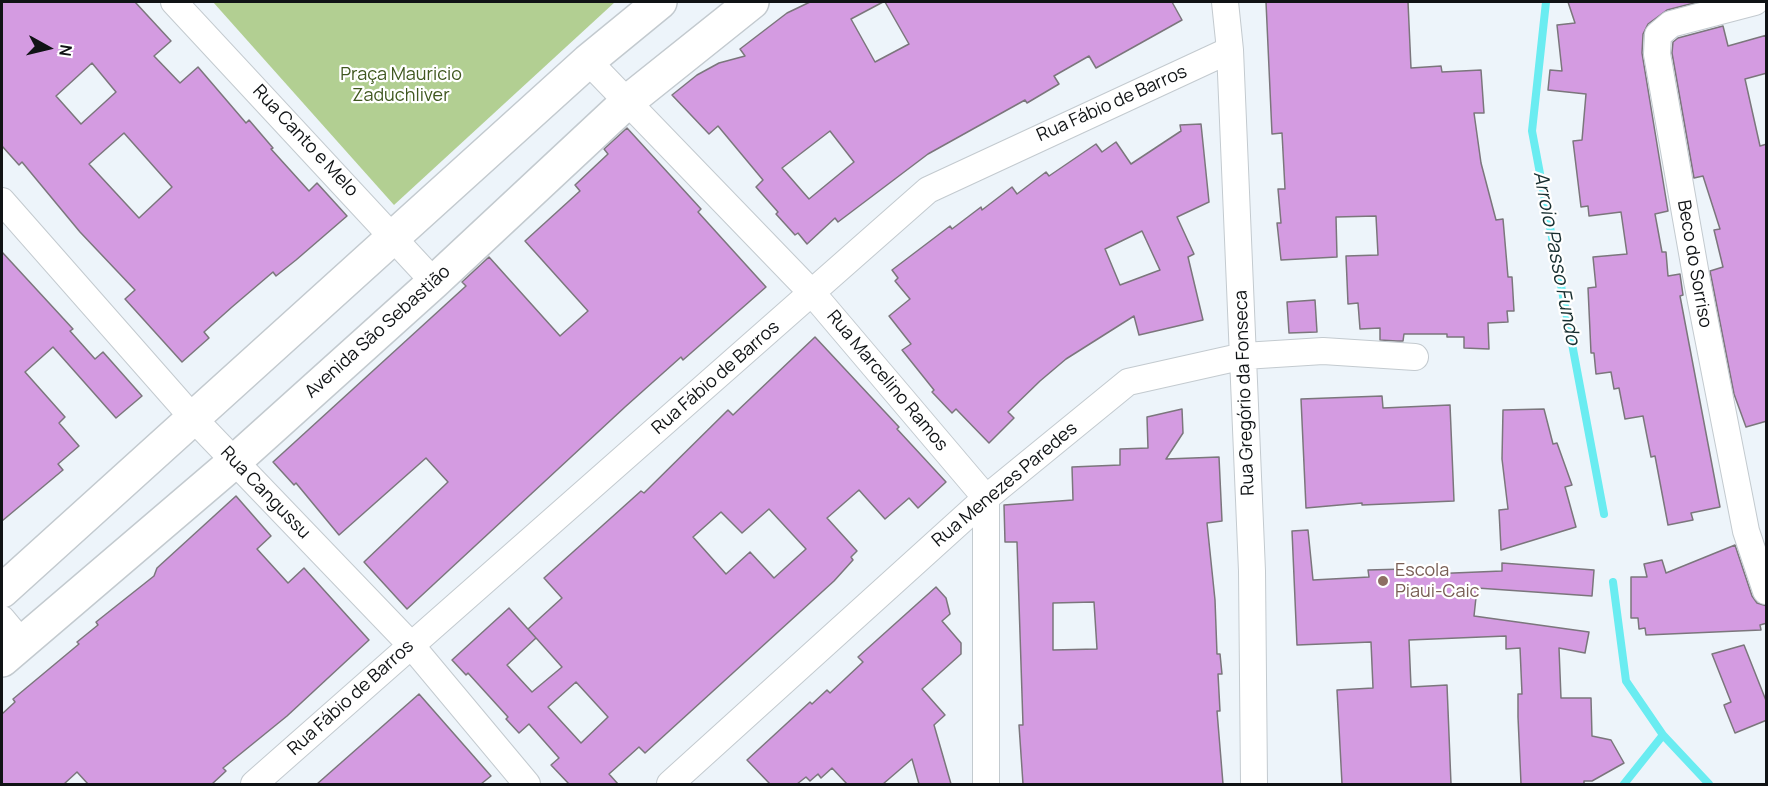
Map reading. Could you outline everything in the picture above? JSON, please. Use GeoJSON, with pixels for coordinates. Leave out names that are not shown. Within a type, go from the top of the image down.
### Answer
{"type":"FeatureCollection","features":[{"type":"Feature","properties":{"kind":"street","name":"Rua Canto e Melo"},"geometry":{"type":"LineString","coordinates":[[174,2],[434,282]]}},
{"type":"Feature","properties":{"kind":"street"},"geometry":{"type":"LineString","coordinates":[[2,591],[588,60],[660,2]]}},
{"type":"Feature","properties":{"kind":"street","name":"Avenida São Sebastião"},"geometry":{"type":"LineString","coordinates":[[8,641],[235,461],[434,282],[627,102],[752,2]]}},
{"type":"Feature","properties":{"kind":"street","name":"Rua Gregório da Fonseca"},"geometry":{"type":"LineString","coordinates":[[1225,2],[1230,50],[1252,571],[1254,784]]}},
{"type":"Feature","properties":{"kind":"street","name":"Beco do Sorriso"},"geometry":{"type":"LineString","coordinates":[[1755,2],[1671,24],[1658,34],[1657,54],[1696,282],[1746,531],[1767,591]]}},
{"type":"Feature","properties":{"kind":"street","name":"Rua Fábio de Barros"},"geometry":{"type":"LineString","coordinates":[[254,784],[410,644],[813,294],[928,190],[1230,50]]}},
{"type":"Feature","properties":{"kind":"street","name":"Rua Marcelino Ramos"},"geometry":{"type":"LineString","coordinates":[[588,60],[813,294],[986,498]]}},
{"type":"Feature","properties":{"kind":"street","name":"Rua Cangussu"},"geometry":{"type":"LineString","coordinates":[[2,201],[193,418],[410,644],[527,784]]}},
{"type":"Feature","properties":{"kind":"street","name":"Rua Menezes Paredes"},"geometry":{"type":"LineString","coordinates":[[670,784],[986,498],[1128,382],[1244,356],[1323,351],[1414,357]]}},
{"type":"Feature","properties":{"kind":"street"},"geometry":{"type":"LineString","coordinates":[[986,498],[986,784]]}},
{"type":"Feature","properties":{"kind":"green space","name":"Praça Mauricio Zaduchliver"},"geometry":{"type":"Polygon","coordinates":[[[213,2],[615,2],[394,205],[213,2]]]}},
{"type":"Feature","properties":{"kind":"building"},"geometry":{"type":"Polygon","coordinates":[[[2,2],[135,2],[171,41],[154,56],[180,83],[198,67],[246,123],[249,120],[273,148],[271,149],[309,191],[317,183],[347,216],[276,276],[273,272],[232,307],[204,332],[209,338],[182,362],[125,299],[135,290],[80,232],[22,162],[19,165],[2,146],[2,2]],[[92,63],[56,96],[81,124],[116,92],[92,63]],[[124,133],[89,164],[139,218],[172,187],[124,133]]]}},
{"type":"Feature","properties":{"kind":"building"},"geometry":{"type":"Polygon","coordinates":[[[810,2],[883,2],[851,19],[875,62],[909,44],[885,2],[1172,2],[1182,20],[1096,68],[1089,56],[1054,76],[1059,84],[1027,103],[1025,100],[928,154],[838,222],[835,218],[807,244],[798,233],[795,235],[776,214],[778,212],[756,187],[763,180],[718,126],[709,134],[672,95],[697,75],[719,63],[745,56],[740,49],[787,13],[810,2]],[[830,131],[782,168],[809,199],[854,162],[830,131]]]}},
{"type":"Feature","properties":{"kind":"building"},"geometry":{"type":"Polygon","coordinates":[[[1266,2],[1408,2],[1411,68],[1441,66],[1442,72],[1481,70],[1484,113],[1474,113],[1481,163],[1496,220],[1503,219],[1508,277],[1512,277],[1514,311],[1507,311],[1508,322],[1488,323],[1489,349],[1464,348],[1464,337],[1447,337],[1447,334],[1404,334],[1403,341],[1397,341],[1380,340],[1380,328],[1360,329],[1358,303],[1348,304],[1346,256],[1378,255],[1376,216],[1336,217],[1337,257],[1281,260],[1277,223],[1281,223],[1278,189],[1285,189],[1282,133],[1272,134],[1266,2]]]}},
{"type":"Feature","properties":{"kind":"building"},"geometry":{"type":"Polygon","coordinates":[[[1568,2],[1698,2],[1667,10],[1648,24],[1643,34],[1642,53],[1668,211],[1655,214],[1662,252],[1666,252],[1668,276],[1680,274],[1683,295],[1680,296],[1720,507],[1691,513],[1693,520],[1668,525],[1655,456],[1651,457],[1643,416],[1625,419],[1619,388],[1614,389],[1611,372],[1596,374],[1594,353],[1591,353],[1588,288],[1596,287],[1593,257],[1627,254],[1621,212],[1589,216],[1588,206],[1581,207],[1573,141],[1582,140],[1586,94],[1548,90],[1550,70],[1562,71],[1557,25],[1575,23],[1568,2]]]}},
{"type":"Feature","properties":{"kind":"building"},"geometry":{"type":"Polygon","coordinates":[[[1723,26],[1728,46],[1767,35],[1767,73],[1745,79],[1760,146],[1767,144],[1767,421],[1746,427],[1734,394],[1710,271],[1723,267],[1714,230],[1720,229],[1703,176],[1694,178],[1672,53],[1673,42],[1678,38],[1723,26]]]}},
{"type":"Feature","properties":{"kind":"building"},"geometry":{"type":"Polygon","coordinates":[[[1201,124],[1209,202],[1177,217],[1194,254],[1188,257],[1203,320],[1139,335],[1134,316],[1066,359],[1040,381],[1008,412],[1014,418],[989,443],[956,409],[952,413],[932,392],[934,390],[902,350],[911,344],[889,316],[910,299],[895,281],[898,278],[892,270],[950,226],[952,229],[1012,187],[1017,194],[1046,172],[1049,176],[1096,144],[1102,152],[1116,142],[1131,164],[1181,131],[1180,125],[1201,124]],[[1142,231],[1105,249],[1120,285],[1160,270],[1142,231]]]}},
{"type":"Feature","properties":{"kind":"building"},"geometry":{"type":"Polygon","coordinates":[[[627,128],[701,209],[698,212],[766,287],[625,407],[407,609],[364,562],[448,482],[426,458],[339,535],[296,483],[294,485],[273,462],[466,286],[462,282],[489,257],[560,336],[588,311],[525,241],[580,191],[575,185],[608,154],[604,149],[627,128]]]}},
{"type":"Feature","properties":{"kind":"building"},"geometry":{"type":"Polygon","coordinates":[[[2,252],[73,329],[70,331],[95,359],[103,352],[142,396],[116,418],[53,347],[25,372],[65,417],[59,423],[79,446],[58,464],[63,470],[2,521],[2,252]]]}},
{"type":"Feature","properties":{"kind":"building"},"geometry":{"type":"Polygon","coordinates":[[[1315,300],[1317,332],[1289,333],[1287,302],[1315,300]]]}},
{"type":"Feature","properties":{"kind":"building"},"geometry":{"type":"Polygon","coordinates":[[[815,337],[899,427],[897,429],[946,482],[918,508],[909,498],[885,519],[859,490],[827,518],[857,551],[851,557],[853,560],[834,581],[645,753],[639,747],[609,774],[618,784],[569,784],[551,765],[559,758],[529,724],[519,733],[506,719],[508,717],[468,673],[466,675],[452,660],[509,608],[536,638],[507,665],[532,692],[562,667],[528,629],[562,598],[544,578],[641,491],[644,493],[728,410],[733,415],[815,337]],[[769,509],[742,533],[721,512],[693,537],[726,574],[750,552],[774,578],[806,549],[769,509]],[[576,682],[548,707],[581,743],[608,717],[576,682]]]}},
{"type":"Feature","properties":{"kind":"building"},"geometry":{"type":"Polygon","coordinates":[[[1382,396],[1383,408],[1450,405],[1454,501],[1362,505],[1362,503],[1306,508],[1301,399],[1382,396]]]}},
{"type":"Feature","properties":{"kind":"building"},"geometry":{"type":"Polygon","coordinates":[[[1182,409],[1183,433],[1166,459],[1219,457],[1222,521],[1207,523],[1215,600],[1217,654],[1220,654],[1222,674],[1218,674],[1220,711],[1217,711],[1223,784],[1023,784],[1019,725],[1023,725],[1017,542],[1005,542],[1004,505],[1073,500],[1072,467],[1120,465],[1120,449],[1148,448],[1147,417],[1182,409]],[[1094,602],[1053,603],[1053,650],[1097,649],[1094,602]]]}},
{"type":"Feature","properties":{"kind":"building"},"geometry":{"type":"Polygon","coordinates":[[[1544,409],[1553,444],[1557,443],[1572,485],[1565,487],[1576,527],[1501,550],[1499,510],[1508,509],[1502,459],[1503,410],[1544,409]]]}},
{"type":"Feature","properties":{"kind":"building"},"geometry":{"type":"Polygon","coordinates":[[[236,496],[271,536],[257,549],[288,583],[304,568],[369,640],[287,716],[223,768],[226,771],[212,784],[88,784],[77,772],[64,784],[2,784],[2,714],[15,702],[13,699],[79,644],[77,642],[98,625],[96,622],[154,576],[157,568],[236,496]]]}},
{"type":"Feature","properties":{"kind":"building"},"geometry":{"type":"Polygon","coordinates":[[[1308,530],[1313,580],[1369,577],[1368,570],[1405,569],[1405,575],[1502,571],[1502,563],[1594,570],[1592,596],[1477,588],[1474,616],[1589,632],[1585,653],[1559,648],[1561,698],[1591,698],[1592,736],[1611,740],[1624,763],[1592,781],[1584,781],[1584,784],[1521,784],[1518,717],[1518,694],[1522,694],[1520,648],[1506,649],[1506,636],[1409,640],[1411,687],[1447,685],[1451,784],[1342,784],[1337,690],[1373,688],[1371,642],[1297,645],[1292,531],[1308,530]]]}},
{"type":"Feature","properties":{"kind":"building"},"geometry":{"type":"Polygon","coordinates":[[[1735,545],[1752,596],[1757,603],[1767,606],[1767,623],[1760,625],[1761,630],[1646,635],[1645,628],[1639,629],[1638,618],[1631,618],[1631,577],[1647,577],[1644,564],[1662,560],[1666,573],[1735,545]]]}},
{"type":"Feature","properties":{"kind":"building"},"geometry":{"type":"Polygon","coordinates":[[[936,587],[946,598],[950,614],[942,621],[961,643],[961,654],[922,689],[945,715],[934,725],[951,784],[919,784],[912,759],[883,784],[847,784],[832,768],[821,778],[818,774],[810,781],[806,777],[797,784],[770,784],[747,760],[810,702],[812,704],[827,690],[830,693],[863,662],[858,657],[936,587]]]}},
{"type":"Feature","properties":{"kind":"building"},"geometry":{"type":"Polygon","coordinates":[[[1744,645],[1767,703],[1767,720],[1735,733],[1724,705],[1731,702],[1712,654],[1744,645]]]}},
{"type":"Feature","properties":{"kind":"building"},"geometry":{"type":"Polygon","coordinates":[[[419,694],[491,776],[481,784],[317,784],[419,694]]]}},
{"type":"Feature","properties":{"kind":"waterway","name":"Arroio Passo Fundo"},"geometry":{"type":"LineString","coordinates":[[1546,2],[1532,131],[1604,514]]}},
{"type":"Feature","properties":{"kind":"waterway","name":"Arroio Passo Fundo"},"geometry":{"type":"LineString","coordinates":[[1613,582],[1626,681],[1663,735],[1709,784]]}},
{"type":"Feature","properties":{"kind":"waterway"},"geometry":{"type":"LineString","coordinates":[[1624,784],[1663,735]]}},
{"type":"Feature","properties":{"kind":"place","name":"Escola Piaui-Caic"},"geometry":{"type":"Point","coordinates":[1383,581]}}]}
